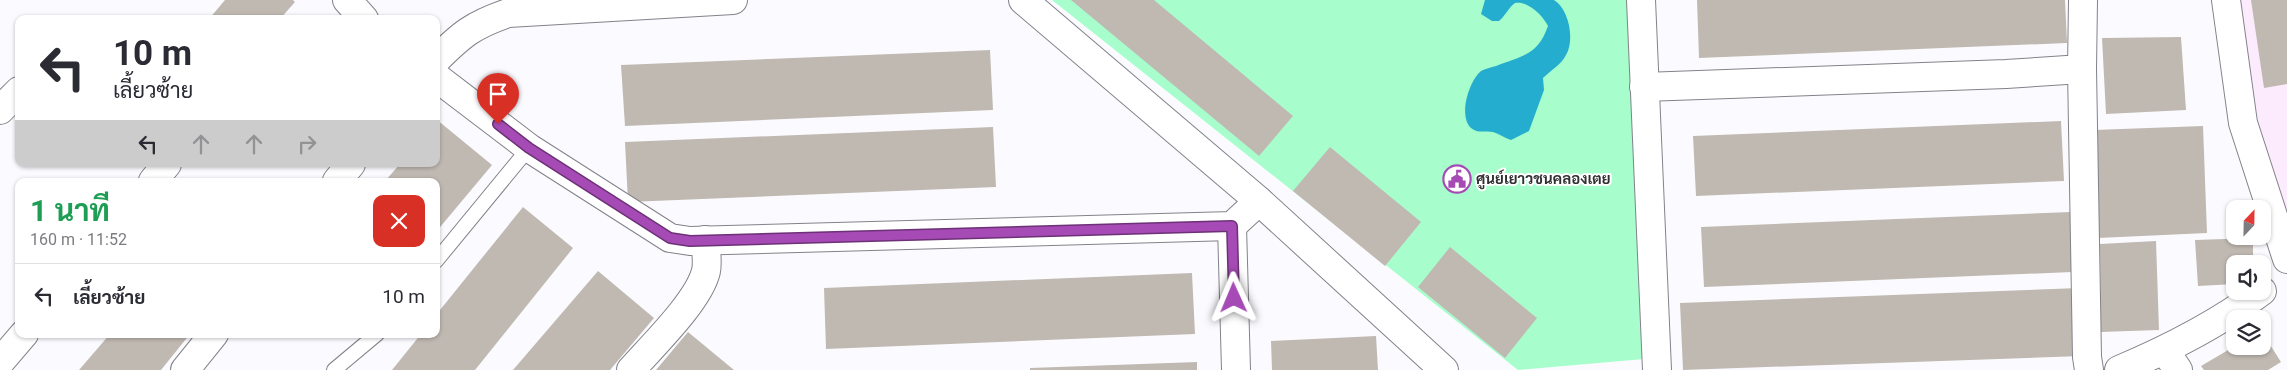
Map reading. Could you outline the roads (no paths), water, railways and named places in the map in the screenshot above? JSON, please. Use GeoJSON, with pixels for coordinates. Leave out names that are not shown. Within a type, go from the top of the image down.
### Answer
{"type":"FeatureCollection","features":[{"type":"Feature","properties":{"kind":"street"},"geometry":{"type":"LineString","coordinates":[[347,0],[360,15]]}},
{"type":"Feature","properties":{"kind":"street"},"geometry":{"type":"LineString","coordinates":[[440,56],[456,40],[480,23],[508,13],[733,0]]}},
{"type":"Feature","properties":{"kind":"street"},"geometry":{"type":"LineString","coordinates":[[1023,0],[1259,201],[1444,370]]}},
{"type":"Feature","properties":{"kind":"street"},"geometry":{"type":"LineString","coordinates":[[1640,0],[1657,370]]}},
{"type":"Feature","properties":{"kind":"street"},"geometry":{"type":"LineString","coordinates":[[2082,0],[2087,356],[2089,370]]}},
{"type":"Feature","properties":{"kind":"street"},"geometry":{"type":"LineString","coordinates":[[2226,0],[2243,122],[2287,259]]}},
{"type":"Feature","properties":{"kind":"street"},"geometry":{"type":"LineString","coordinates":[[1644,87],[2006,74],[2082,69]]}},
{"type":"Feature","properties":{"kind":"street"},"geometry":{"type":"LineString","coordinates":[[440,80],[529,148],[670,238],[706,240],[1232,226],[1259,201]]}},
{"type":"Feature","properties":{"kind":"street"},"geometry":{"type":"LineString","coordinates":[[0,110],[15,95]]}},
{"type":"Feature","properties":{"kind":"street"},"geometry":{"type":"LineString","coordinates":[[155,178],[165,167]]}},
{"type":"Feature","properties":{"kind":"street"},"geometry":{"type":"LineString","coordinates":[[339,178],[349,167]]}},
{"type":"Feature","properties":{"kind":"street"},"geometry":{"type":"LineString","coordinates":[[1232,226],[1236,370]]}},
{"type":"Feature","properties":{"kind":"street"},"geometry":{"type":"LineString","coordinates":[[631,370],[687,305],[701,283],[706,270],[706,240]]}},
{"type":"Feature","properties":{"kind":"street"},"geometry":{"type":"LineString","coordinates":[[2271,284],[2287,272]]}},
{"type":"Feature","properties":{"kind":"street"},"geometry":{"type":"LineString","coordinates":[[2119,370],[2172,360],[2250,300]]}},
{"type":"Feature","properties":{"kind":"street"},"geometry":{"type":"LineString","coordinates":[[0,362],[21,338]]}},
{"type":"Feature","properties":{"kind":"street"},"geometry":{"type":"LineString","coordinates":[[185,370],[211,338]]}},
{"type":"Feature","properties":{"kind":"lane"},"geometry":{"type":"LineString","coordinates":[[440,256],[529,148]]}},
{"type":"Feature","properties":{"kind":"lane"},"geometry":{"type":"LineString","coordinates":[[334,370],[371,338]]}},
{"type":"Feature","properties":{"kind":"water"},"geometry":{"type":"Polygon","coordinates":[[[1485,0],[1554,0],[1563,10],[1569,25],[1569,49],[1561,62],[1543,78],[1544,90],[1529,131],[1511,140],[1493,132],[1476,131],[1471,128],[1467,123],[1465,115],[1469,90],[1481,71],[1521,57],[1534,49],[1544,36],[1548,26],[1535,10],[1520,3],[1515,3],[1499,21],[1492,21],[1481,14],[1485,0]]]}},
{"type":"Feature","properties":{"kind":"place","name":"ศูนย์เยาวชนคลองเตย"},"geometry":{"type":"Point","coordinates":[1457,179]}}]}
